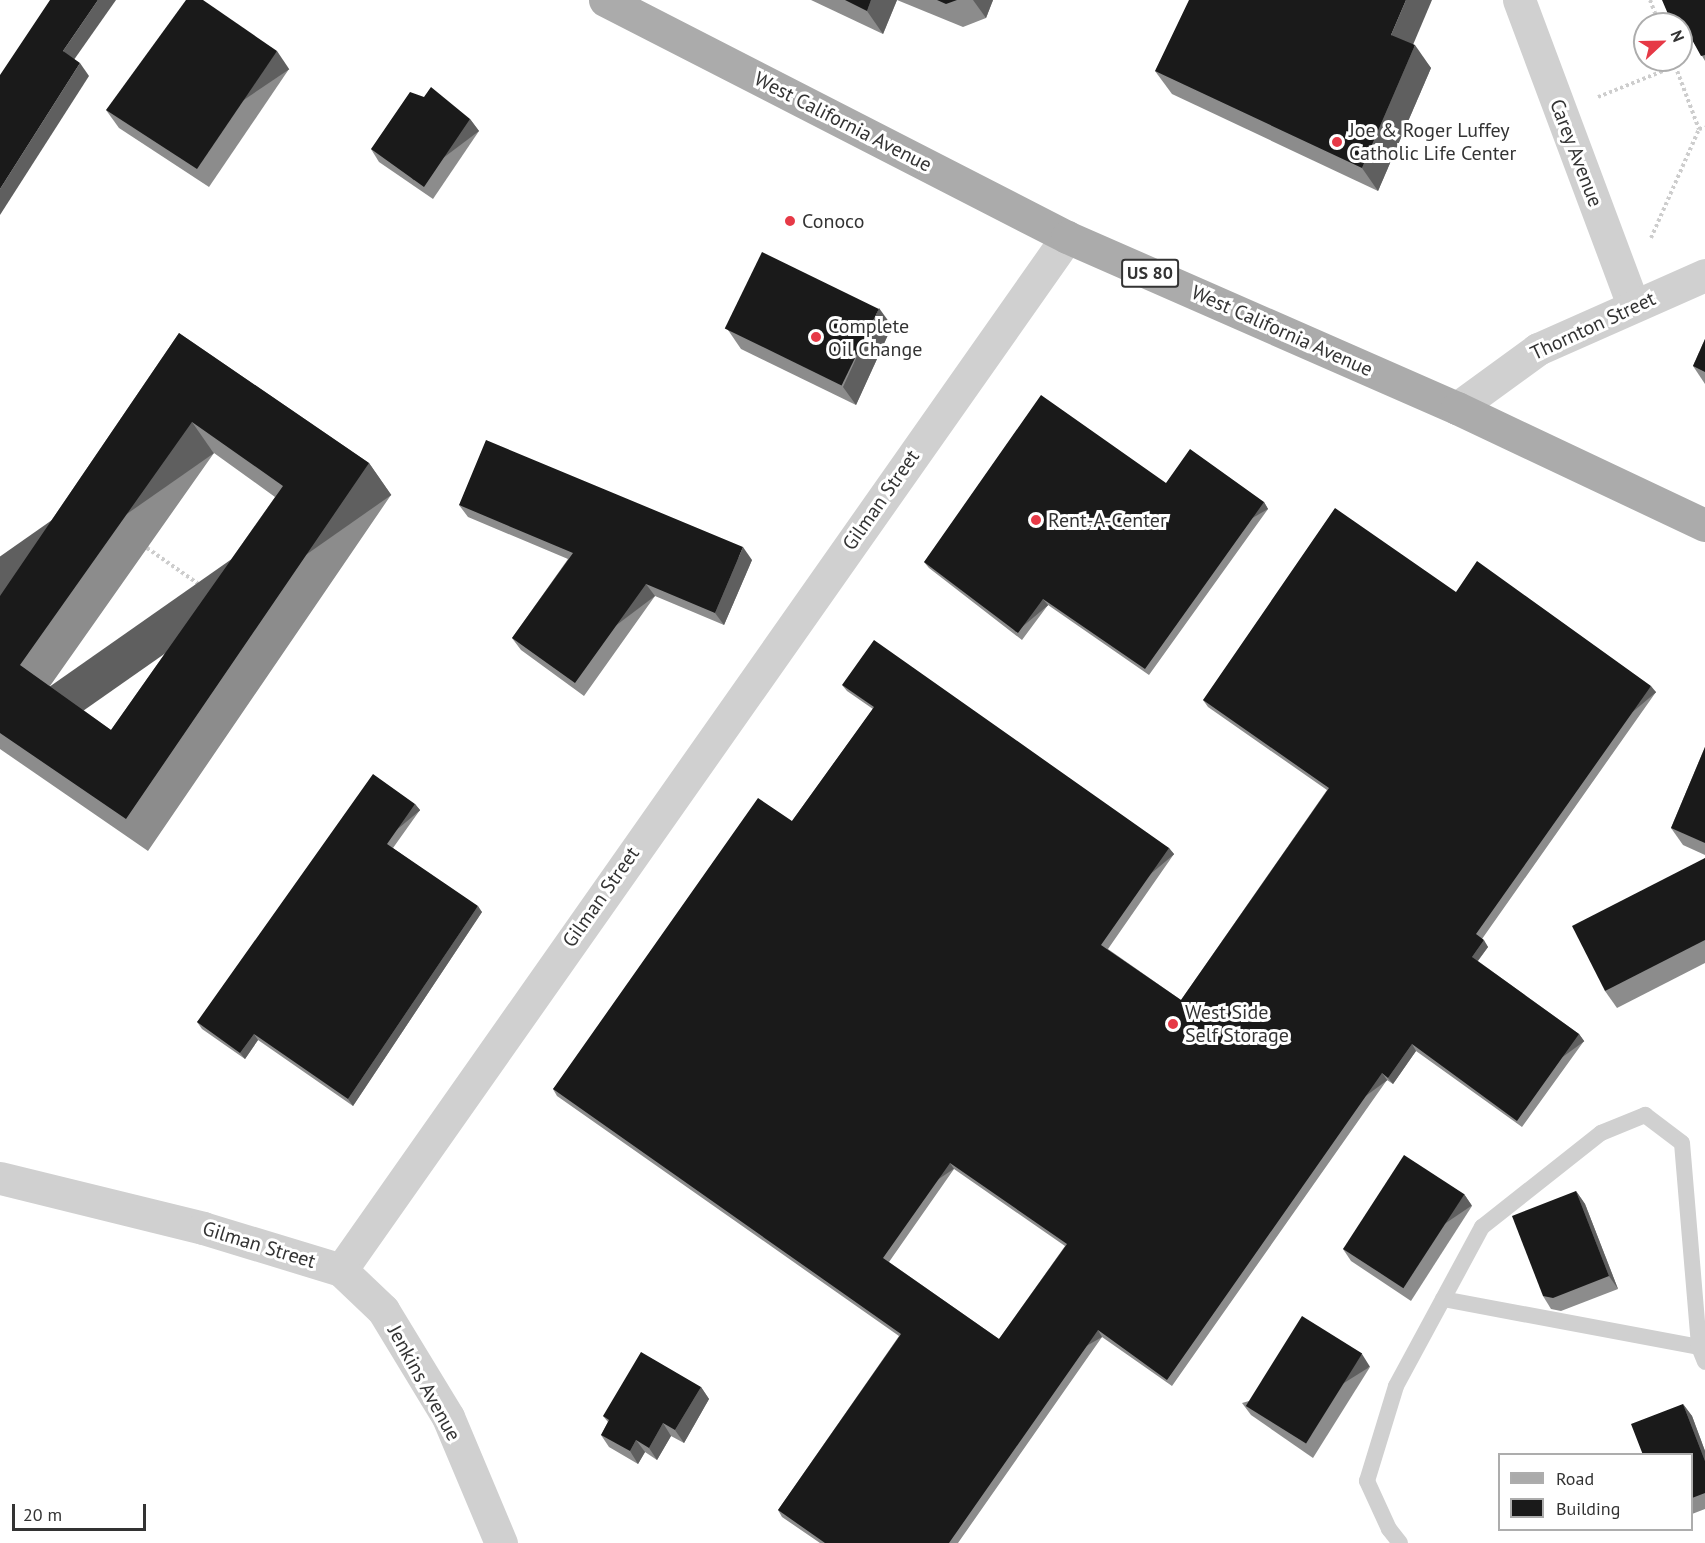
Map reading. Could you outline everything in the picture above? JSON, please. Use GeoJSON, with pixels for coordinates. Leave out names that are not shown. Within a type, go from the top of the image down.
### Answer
{"type":"FeatureCollection","features":[{"type":"Feature","properties":{"kind":"main road","name":"West California Avenue"},"geometry":{"type":"LineString","coordinates":[[605,0],[1067,237],[1457,408],[1705,525]]}},
{"type":"Feature","properties":{"kind":"street","name":"Carey Avenue"},"geometry":{"type":"LineString","coordinates":[[1519,0],[1633,305]]}},
{"type":"Feature","properties":{"kind":"street","name":"Gilman Street"},"geometry":{"type":"LineString","coordinates":[[0,1178],[204,1228],[341,1270],[1067,237]]}},
{"type":"Feature","properties":{"kind":"street","name":"Thornton Street"},"geometry":{"type":"LineString","coordinates":[[1457,408],[1538,349],[1705,275]]}},
{"type":"Feature","properties":{"kind":"street","name":"Jenkins Avenue"},"geometry":{"type":"LineString","coordinates":[[341,1270],[383,1310],[448,1417],[501,1543]]}},
{"type":"Feature","properties":{"kind":"lane"},"geometry":{"type":"LineString","coordinates":[[1400,1543],[1389,1529],[1366,1481],[1396,1386],[1443,1299],[1482,1227],[1601,1133],[1645,1115],[1682,1143],[1702,1355],[1443,1299]]}},
{"type":"Feature","properties":{"kind":"path"},"geometry":{"type":"LineString","coordinates":[[1589,101],[1660,72]]}},
{"type":"Feature","properties":{"kind":"path"},"geometry":{"type":"LineString","coordinates":[[1650,241],[1699,129],[1677,72]]}},
{"type":"Feature","properties":{"kind":"path"},"geometry":{"type":"LineString","coordinates":[[1699,129],[1705,127]]}},
{"type":"Feature","properties":{"kind":"path"},"geometry":{"type":"LineString","coordinates":[[147,548],[220,598]]}},
{"type":"Feature","properties":{"kind":"building"},"geometry":{"type":"Polygon","coordinates":[[[50,0],[98,0],[63,51],[80,63],[0,189],[0,75],[50,0]]]}},
{"type":"Feature","properties":{"kind":"building"},"geometry":{"type":"Polygon","coordinates":[[[186,0],[203,0],[277,51],[197,169],[106,110],[186,0]]]}},
{"type":"Feature","properties":{"kind":"building"},"geometry":{"type":"Polygon","coordinates":[[[845,0],[871,0],[867,11],[845,0]]]}},
{"type":"Feature","properties":{"kind":"building"},"geometry":{"type":"Polygon","coordinates":[[[937,0],[957,0],[946,4],[937,0]]]}},
{"type":"Feature","properties":{"kind":"building","name":"Joe & Roger Luffey Catholic Life Center"},"geometry":{"type":"Polygon","coordinates":[[[1189,0],[1406,0],[1391,35],[1415,45],[1362,168],[1155,71],[1189,0]]]}},
{"type":"Feature","properties":{"kind":"building"},"geometry":{"type":"Polygon","coordinates":[[[1662,0],[1705,0],[1705,55],[1701,56],[1693,42],[1693,12],[1667,12],[1662,0]]]}},
{"type":"Feature","properties":{"kind":"building"},"geometry":{"type":"Polygon","coordinates":[[[431,87],[470,119],[424,187],[371,149],[410,92],[424,97],[431,87]]]}},
{"type":"Feature","properties":{"kind":"building","name":"Complete Oil Change"},"geometry":{"type":"Polygon","coordinates":[[[762,252],[879,309],[842,385],[725,328],[762,252]]]}},
{"type":"Feature","properties":{"kind":"building"},"geometry":{"type":"Polygon","coordinates":[[[179,333],[369,463],[126,819],[0,733],[0,596],[179,333]],[[192,422],[20,665],[111,730],[283,486],[192,422]]]}},
{"type":"Feature","properties":{"kind":"building"},"geometry":{"type":"Polygon","coordinates":[[[1705,339],[1705,372],[1693,366],[1705,339]]]}},
{"type":"Feature","properties":{"kind":"building"},"geometry":{"type":"Polygon","coordinates":[[[1041,395],[1166,483],[1190,449],[1264,502],[1145,669],[1043,599],[1018,633],[924,562],[1041,395]]]}},
{"type":"Feature","properties":{"kind":"building"},"geometry":{"type":"Polygon","coordinates":[[[486,440],[743,547],[715,613],[646,584],[575,683],[512,638],[573,553],[459,505],[486,440]]]}},
{"type":"Feature","properties":{"kind":"building"},"geometry":{"type":"Polygon","coordinates":[[[1335,508],[1456,592],[1477,561],[1651,686],[1476,934],[1484,940],[1472,957],[1579,1034],[1517,1121],[1412,1044],[1388,1078],[1382,1073],[1167,1380],[1098,1330],[949,1543],[825,1543],[778,1510],[901,1334],[553,1089],[758,798],[792,821],[874,707],[842,685],[874,640],[1169,848],[1101,945],[1181,1000],[1329,788],[1203,700],[1335,508]],[[950,1163],[883,1258],[999,1339],[1067,1244],[950,1163]]]}},
{"type":"Feature","properties":{"kind":"building"},"geometry":{"type":"Polygon","coordinates":[[[1705,747],[1705,843],[1671,828],[1705,747]]]}},
{"type":"Feature","properties":{"kind":"building"},"geometry":{"type":"Polygon","coordinates":[[[373,774],[415,804],[387,844],[478,906],[348,1099],[254,1034],[240,1053],[197,1022],[373,774]]]}},
{"type":"Feature","properties":{"kind":"building"},"geometry":{"type":"Polygon","coordinates":[[[1705,858],[1705,940],[1605,991],[1572,926],[1705,858]]]}},
{"type":"Feature","properties":{"kind":"building"},"geometry":{"type":"Polygon","coordinates":[[[1404,1155],[1464,1194],[1403,1288],[1343,1249],[1404,1155]]]}},
{"type":"Feature","properties":{"kind":"building"},"geometry":{"type":"Polygon","coordinates":[[[1576,1191],[1609,1276],[1553,1298],[1543,1296],[1512,1216],[1576,1191]]]}},
{"type":"Feature","properties":{"kind":"building"},"geometry":{"type":"Polygon","coordinates":[[[1302,1316],[1362,1354],[1306,1444],[1246,1406],[1302,1316]]]}},
{"type":"Feature","properties":{"kind":"building"},"geometry":{"type":"Polygon","coordinates":[[[641,1352],[701,1387],[675,1430],[663,1423],[649,1448],[636,1440],[630,1451],[601,1435],[609,1420],[603,1416],[641,1352]]]}},
{"type":"Feature","properties":{"kind":"building"},"geometry":{"type":"Polygon","coordinates":[[[1683,1404],[1705,1461],[1705,1493],[1693,1498],[1693,1453],[1642,1453],[1631,1424],[1683,1404]]]}},
{"type":"Feature","properties":{"kind":"place","name":"Joe & Roger Luffey Catholic Life Center"},"geometry":{"type":"Point","coordinates":[1337,142]}},
{"type":"Feature","properties":{"kind":"place","name":"Conoco"},"geometry":{"type":"Point","coordinates":[790,221]}},
{"type":"Feature","properties":{"kind":"place","name":"Complete Oil Change"},"geometry":{"type":"Point","coordinates":[816,337]}},
{"type":"Feature","properties":{"kind":"place","name":"Rent-A-Center"},"geometry":{"type":"Point","coordinates":[1036,520]}},
{"type":"Feature","properties":{"kind":"place","name":"West Side Self Storage"},"geometry":{"type":"Point","coordinates":[1173,1024]}}]}
